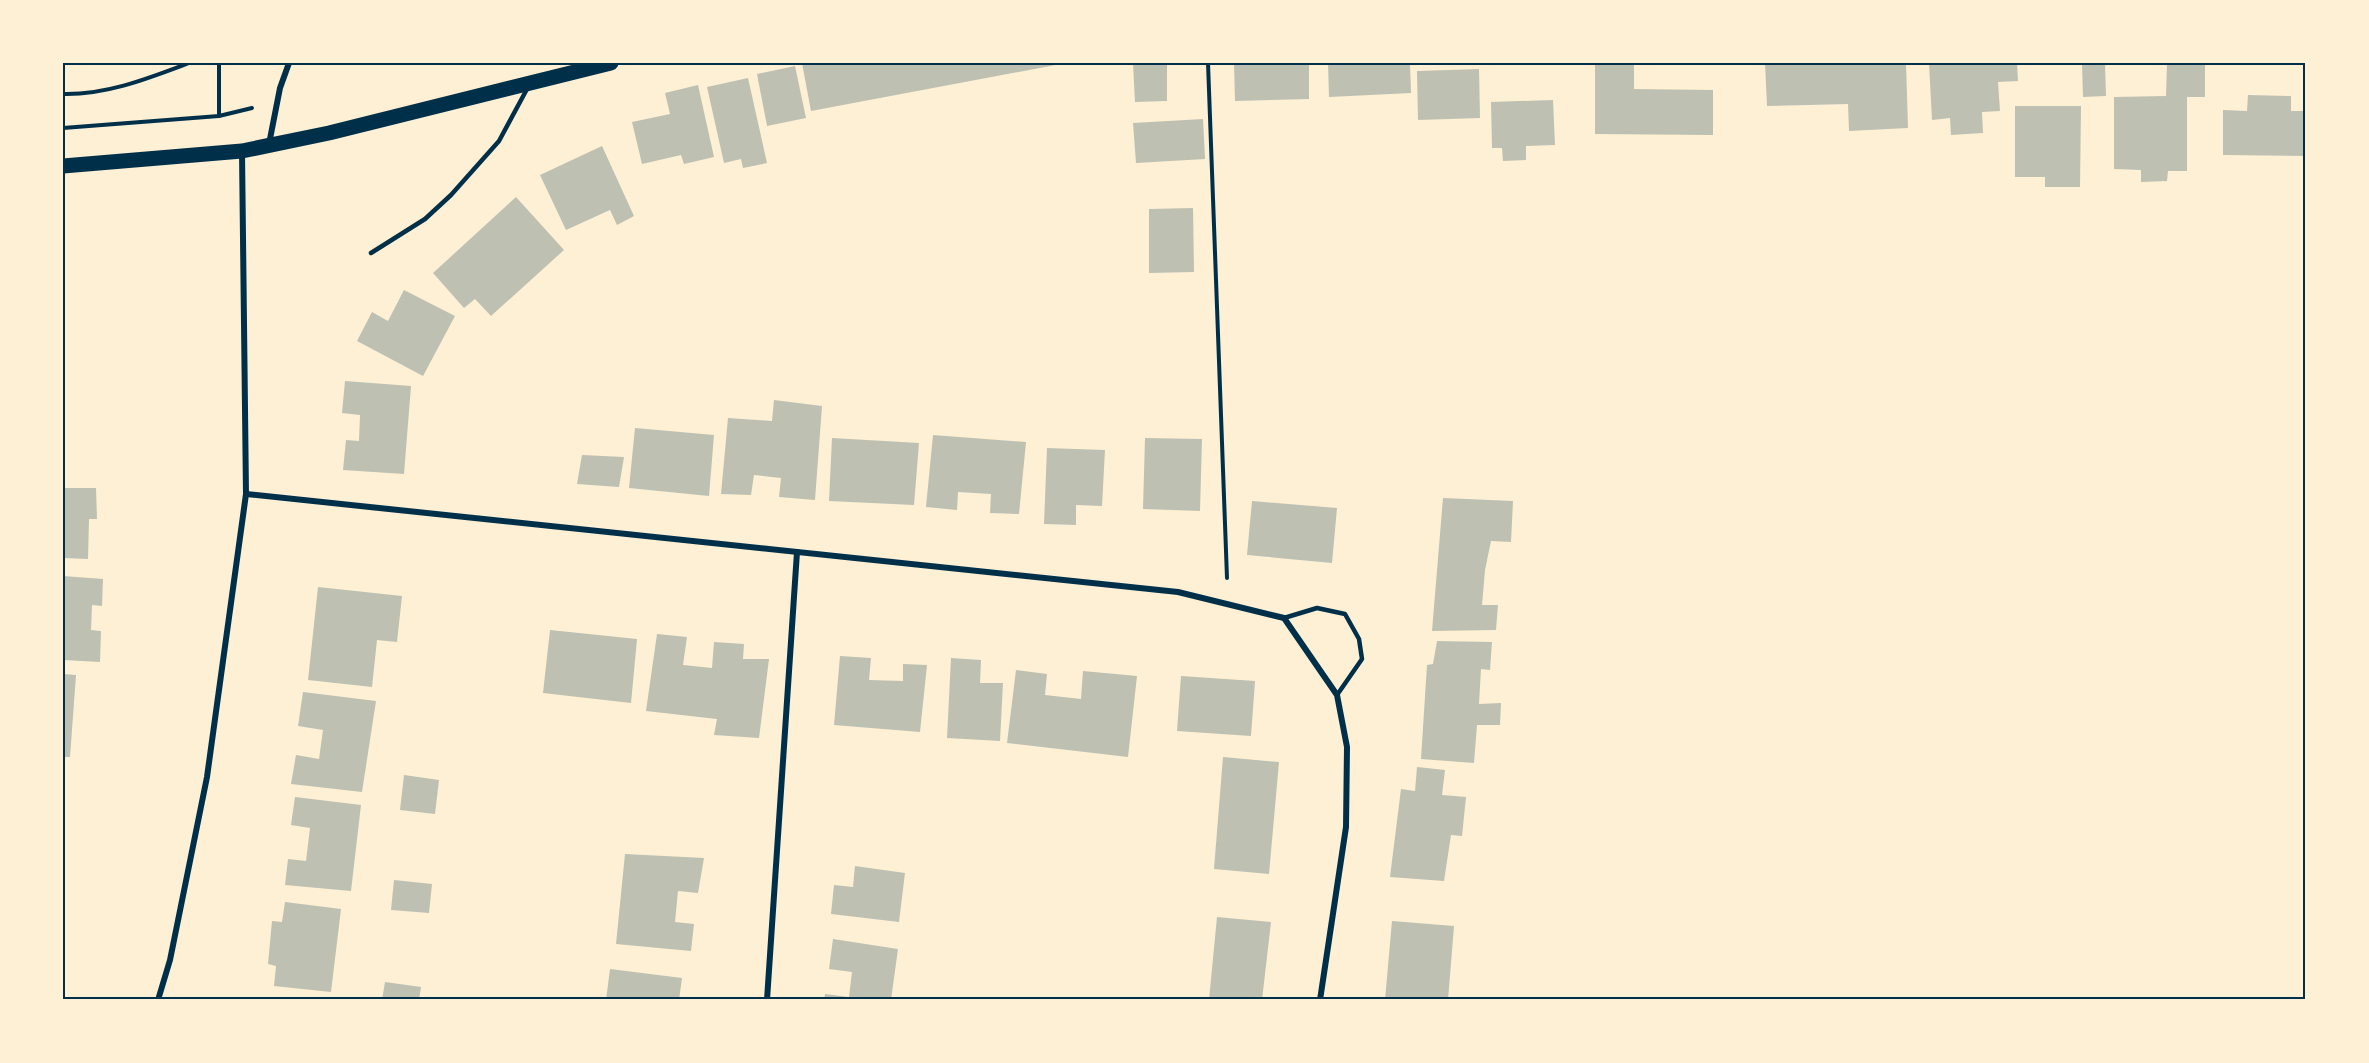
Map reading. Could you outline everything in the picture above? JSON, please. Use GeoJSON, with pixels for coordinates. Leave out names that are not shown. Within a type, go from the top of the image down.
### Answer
{"type":"FeatureCollection","features":[{"type":"Feature","properties":{"kind":"main road"},"geometry":{"type":"LineString","coordinates":[[63,166],[242,151],[329,133],[611,63]]}},
{"type":"Feature","properties":{"kind":"street"},"geometry":{"type":"LineString","coordinates":[[269,144],[280,88],[289,63]]}},
{"type":"Feature","properties":{"kind":"street"},"geometry":{"type":"LineString","coordinates":[[158,1000],[170,960],[207,777],[246,494],[242,151]]}},
{"type":"Feature","properties":{"kind":"street"},"geometry":{"type":"LineString","coordinates":[[246,494],[1178,592],[1284,618],[1337,695],[1347,747],[1346,826],[1320,1000]]}},
{"type":"Feature","properties":{"kind":"street"},"geometry":{"type":"LineString","coordinates":[[767,1000],[797,552]]}},
{"type":"Feature","properties":{"kind":"lane"},"geometry":{"type":"LineString","coordinates":[[371,253],[425,219],[451,195],[499,141],[517,104],[531,83]]}},
{"type":"Feature","properties":{"kind":"lane"},"geometry":{"type":"LineString","coordinates":[[1284,618],[1317,608],[1345,614],[1359,639],[1362,659],[1337,695]]}},
{"type":"Feature","properties":{"kind":"path"},"geometry":{"type":"LineString","coordinates":[[63,94],[85,95],[141,81],[189,63]]}},
{"type":"Feature","properties":{"kind":"path"},"geometry":{"type":"LineString","coordinates":[[219,63],[219,116]]}},
{"type":"Feature","properties":{"kind":"path"},"geometry":{"type":"LineString","coordinates":[[1208,63],[1226,603]]}},
{"type":"Feature","properties":{"kind":"path"},"geometry":{"type":"LineString","coordinates":[[63,128],[219,116],[254,107],[280,88]]}},
{"type":"Feature","properties":{"kind":"building"},"geometry":{"type":"Polygon","coordinates":[[[802,63],[1061,63],[1061,64],[811,111],[802,63]]]}},
{"type":"Feature","properties":{"kind":"building"},"geometry":{"type":"Polygon","coordinates":[[[1133,63],[1167,63],[1167,101],[1135,102],[1133,63]]]}},
{"type":"Feature","properties":{"kind":"building"},"geometry":{"type":"Polygon","coordinates":[[[1234,63],[1309,63],[1309,99],[1235,101],[1234,63]]]}},
{"type":"Feature","properties":{"kind":"building"},"geometry":{"type":"Polygon","coordinates":[[[1328,63],[1410,63],[1411,93],[1329,97],[1328,63]]]}},
{"type":"Feature","properties":{"kind":"building"},"geometry":{"type":"Polygon","coordinates":[[[1595,63],[1634,63],[1634,89],[1713,90],[1713,135],[1595,134],[1595,63]]]}},
{"type":"Feature","properties":{"kind":"building"},"geometry":{"type":"Polygon","coordinates":[[[1765,63],[1906,63],[1908,128],[1849,131],[1848,104],[1767,106],[1765,63]]]}},
{"type":"Feature","properties":{"kind":"building"},"geometry":{"type":"Polygon","coordinates":[[[1929,63],[2017,63],[2018,81],[1998,82],[2000,111],[1982,112],[1983,133],[1951,135],[1950,118],[1932,120],[1929,63]]]}},
{"type":"Feature","properties":{"kind":"building"},"geometry":{"type":"Polygon","coordinates":[[[2082,63],[2105,63],[2106,96],[2083,97],[2082,63]]]}},
{"type":"Feature","properties":{"kind":"building"},"geometry":{"type":"Polygon","coordinates":[[[2167,63],[2205,63],[2205,97],[2187,97],[2187,171],[2168,171],[2167,181],[2141,182],[2141,170],[2114,169],[2114,97],[2166,96],[2167,63]]]}},
{"type":"Feature","properties":{"kind":"building"},"geometry":{"type":"Polygon","coordinates":[[[795,66],[806,118],[767,126],[757,74],[795,66]]]}},
{"type":"Feature","properties":{"kind":"building"},"geometry":{"type":"Polygon","coordinates":[[[1479,69],[1480,118],[1418,120],[1417,71],[1479,69]]]}},
{"type":"Feature","properties":{"kind":"building"},"geometry":{"type":"Polygon","coordinates":[[[748,78],[767,163],[743,168],[741,159],[724,163],[707,87],[748,78]]]}},
{"type":"Feature","properties":{"kind":"building"},"geometry":{"type":"Polygon","coordinates":[[[698,85],[714,157],[684,164],[681,155],[642,164],[632,122],[670,114],[665,93],[698,85]]]}},
{"type":"Feature","properties":{"kind":"building"},"geometry":{"type":"Polygon","coordinates":[[[2248,95],[2291,96],[2291,111],[2306,111],[2306,156],[2223,155],[2223,110],[2247,111],[2248,95]]]}},
{"type":"Feature","properties":{"kind":"building"},"geometry":{"type":"Polygon","coordinates":[[[1553,100],[1555,145],[1526,146],[1526,160],[1503,161],[1502,148],[1492,148],[1491,102],[1553,100]]]}},
{"type":"Feature","properties":{"kind":"building"},"geometry":{"type":"Polygon","coordinates":[[[2015,106],[2081,106],[2080,187],[2045,187],[2045,177],[2015,177],[2015,106]]]}},
{"type":"Feature","properties":{"kind":"building"},"geometry":{"type":"Polygon","coordinates":[[[1203,119],[1205,159],[1136,163],[1133,123],[1203,119]]]}},
{"type":"Feature","properties":{"kind":"building"},"geometry":{"type":"Polygon","coordinates":[[[602,146],[634,216],[617,225],[610,210],[566,230],[540,175],[602,146]]]}},
{"type":"Feature","properties":{"kind":"building"},"geometry":{"type":"Polygon","coordinates":[[[516,197],[564,250],[491,316],[475,299],[464,308],[433,273],[516,197]]]}},
{"type":"Feature","properties":{"kind":"building"},"geometry":{"type":"Polygon","coordinates":[[[1193,208],[1194,272],[1149,273],[1149,209],[1193,208]]]}},
{"type":"Feature","properties":{"kind":"building"},"geometry":{"type":"Polygon","coordinates":[[[404,290],[455,316],[423,376],[357,341],[372,312],[388,321],[404,290]]]}},
{"type":"Feature","properties":{"kind":"building"},"geometry":{"type":"Polygon","coordinates":[[[345,381],[411,386],[404,474],[343,470],[346,440],[359,441],[360,415],[342,413],[345,381]]]}},
{"type":"Feature","properties":{"kind":"building"},"geometry":{"type":"Polygon","coordinates":[[[774,400],[822,406],[815,500],[779,497],[781,478],[754,475],[751,495],[721,494],[728,418],[772,421],[774,400]]]}},
{"type":"Feature","properties":{"kind":"building"},"geometry":{"type":"Polygon","coordinates":[[[635,428],[714,435],[709,496],[629,488],[635,428]]]}},
{"type":"Feature","properties":{"kind":"building"},"geometry":{"type":"Polygon","coordinates":[[[933,435],[1026,442],[1019,514],[990,513],[991,494],[958,492],[957,510],[926,507],[933,435]]]}},
{"type":"Feature","properties":{"kind":"building"},"geometry":{"type":"Polygon","coordinates":[[[832,438],[919,443],[914,505],[829,501],[832,438]]]}},
{"type":"Feature","properties":{"kind":"building"},"geometry":{"type":"Polygon","coordinates":[[[1145,438],[1202,439],[1200,511],[1143,509],[1145,438]]]}},
{"type":"Feature","properties":{"kind":"building"},"geometry":{"type":"Polygon","coordinates":[[[1047,448],[1105,450],[1102,506],[1076,505],[1076,525],[1044,524],[1047,448]]]}},
{"type":"Feature","properties":{"kind":"building"},"geometry":{"type":"Polygon","coordinates":[[[582,455],[624,457],[619,487],[577,484],[582,455]]]}},
{"type":"Feature","properties":{"kind":"building"},"geometry":{"type":"Polygon","coordinates":[[[63,488],[96,488],[97,519],[89,519],[88,559],[63,558],[63,488]]]}},
{"type":"Feature","properties":{"kind":"building"},"geometry":{"type":"Polygon","coordinates":[[[1443,498],[1513,501],[1511,542],[1491,541],[1485,570],[1482,605],[1498,605],[1496,630],[1432,631],[1443,498]]]}},
{"type":"Feature","properties":{"kind":"building"},"geometry":{"type":"Polygon","coordinates":[[[1252,501],[1337,508],[1332,563],[1247,555],[1252,501]]]}},
{"type":"Feature","properties":{"kind":"building"},"geometry":{"type":"Polygon","coordinates":[[[63,576],[103,579],[102,606],[92,605],[91,630],[101,631],[100,662],[63,660],[63,576]]]}},
{"type":"Feature","properties":{"kind":"building"},"geometry":{"type":"Polygon","coordinates":[[[318,587],[402,596],[397,642],[377,640],[372,687],[308,680],[318,587]]]}},
{"type":"Feature","properties":{"kind":"building"},"geometry":{"type":"Polygon","coordinates":[[[550,630],[637,639],[631,703],[543,693],[550,630]]]}},
{"type":"Feature","properties":{"kind":"building"},"geometry":{"type":"Polygon","coordinates":[[[657,634],[687,637],[683,665],[712,668],[714,642],[744,644],[743,659],[769,659],[759,738],[714,735],[717,719],[646,711],[657,634]]]}},
{"type":"Feature","properties":{"kind":"building"},"geometry":{"type":"Polygon","coordinates":[[[1437,641],[1492,642],[1490,670],[1481,669],[1479,704],[1501,703],[1500,725],[1477,725],[1474,763],[1421,759],[1427,665],[1433,664],[1437,641]]]}},
{"type":"Feature","properties":{"kind":"building"},"geometry":{"type":"Polygon","coordinates":[[[840,656],[871,658],[869,680],[903,681],[903,664],[927,665],[920,732],[834,725],[840,656]]]}},
{"type":"Feature","properties":{"kind":"building"},"geometry":{"type":"Polygon","coordinates":[[[951,658],[981,660],[980,683],[1003,683],[1000,741],[947,738],[951,658]]]}},
{"type":"Feature","properties":{"kind":"building"},"geometry":{"type":"Polygon","coordinates":[[[1016,670],[1047,674],[1045,695],[1081,699],[1083,671],[1137,676],[1128,757],[1007,743],[1016,670]]]}},
{"type":"Feature","properties":{"kind":"building"},"geometry":{"type":"Polygon","coordinates":[[[63,674],[76,675],[70,757],[63,757],[63,674]]]}},
{"type":"Feature","properties":{"kind":"building"},"geometry":{"type":"Polygon","coordinates":[[[1181,676],[1255,681],[1251,736],[1177,731],[1181,676]]]}},
{"type":"Feature","properties":{"kind":"building"},"geometry":{"type":"Polygon","coordinates":[[[303,692],[376,701],[362,792],[291,784],[296,755],[319,759],[323,730],[298,726],[303,692]]]}},
{"type":"Feature","properties":{"kind":"building"},"geometry":{"type":"Polygon","coordinates":[[[1223,757],[1279,762],[1269,874],[1214,869],[1223,757]]]}},
{"type":"Feature","properties":{"kind":"building"},"geometry":{"type":"Polygon","coordinates":[[[1417,767],[1445,770],[1442,795],[1466,797],[1462,836],[1451,835],[1444,881],[1390,877],[1401,789],[1415,791],[1417,767]]]}},
{"type":"Feature","properties":{"kind":"building"},"geometry":{"type":"Polygon","coordinates":[[[404,775],[439,780],[435,814],[400,810],[404,775]]]}},
{"type":"Feature","properties":{"kind":"building"},"geometry":{"type":"Polygon","coordinates":[[[295,797],[361,805],[351,891],[285,885],[288,859],[306,861],[310,828],[291,825],[295,797]]]}},
{"type":"Feature","properties":{"kind":"building"},"geometry":{"type":"Polygon","coordinates":[[[625,854],[704,858],[698,893],[678,891],[675,922],[694,924],[691,951],[616,944],[625,854]]]}},
{"type":"Feature","properties":{"kind":"building"},"geometry":{"type":"Polygon","coordinates":[[[855,866],[905,873],[899,922],[831,914],[834,885],[853,887],[855,866]]]}},
{"type":"Feature","properties":{"kind":"building"},"geometry":{"type":"Polygon","coordinates":[[[394,880],[432,884],[429,913],[391,910],[394,880]]]}},
{"type":"Feature","properties":{"kind":"building"},"geometry":{"type":"Polygon","coordinates":[[[285,902],[341,909],[331,992],[274,986],[276,966],[268,964],[272,921],[282,922],[285,902]]]}},
{"type":"Feature","properties":{"kind":"building"},"geometry":{"type":"Polygon","coordinates":[[[1217,917],[1271,922],[1262,1000],[1209,1000],[1217,917]]]}},
{"type":"Feature","properties":{"kind":"building"},"geometry":{"type":"Polygon","coordinates":[[[1392,921],[1454,926],[1448,1000],[1385,1000],[1392,921]]]}},
{"type":"Feature","properties":{"kind":"building"},"geometry":{"type":"Polygon","coordinates":[[[833,939],[898,949],[891,1000],[824,1000],[825,994],[849,997],[852,972],[829,969],[833,939]]]}},
{"type":"Feature","properties":{"kind":"building"},"geometry":{"type":"Polygon","coordinates":[[[610,969],[682,978],[679,1000],[606,1000],[610,969]]]}},
{"type":"Feature","properties":{"kind":"building"},"geometry":{"type":"Polygon","coordinates":[[[385,982],[421,987],[419,1000],[382,1000],[385,982]]]}}]}
